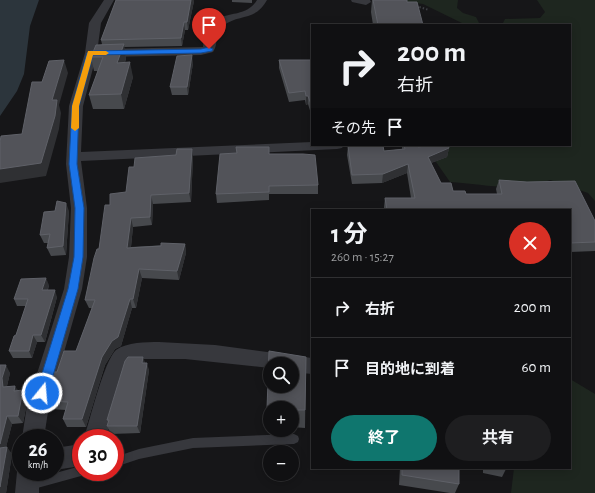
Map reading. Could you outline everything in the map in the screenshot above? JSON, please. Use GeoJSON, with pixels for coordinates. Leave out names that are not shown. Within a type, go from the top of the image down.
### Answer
{"type":"FeatureCollection","features":[{"type":"Feature","properties":{"kind":"street"},"geometry":{"type":"LineString","coordinates":[[34,429],[38,405],[73,289],[78,257],[79,208],[73,164],[76,106],[91,53],[94,24],[109,0]]}},
{"type":"Feature","properties":{"kind":"street"},"geometry":{"type":"LineString","coordinates":[[91,53],[201,51],[209,49],[211,33],[214,27],[223,21],[247,14],[255,9],[262,0]]}},
{"type":"Feature","properties":{"kind":"street"},"geometry":{"type":"LineString","coordinates":[[74,157],[318,146]]}},
{"type":"Feature","properties":{"kind":"street"},"geometry":{"type":"LineString","coordinates":[[98,429],[117,365],[124,355],[138,350],[192,351],[311,366]]}},
{"type":"Feature","properties":{"kind":"lane"},"geometry":{"type":"LineString","coordinates":[[124,459],[138,454],[193,443],[294,440]]}},
{"type":"Feature","properties":{"kind":"lane"},"geometry":{"type":"LineString","coordinates":[[27,484],[72,474]]}},
{"type":"Feature","properties":{"kind":"path"},"geometry":{"type":"LineString","coordinates":[[413,5],[429,10]]}},
{"type":"Feature","properties":{"kind":"shaded area"},"geometry":{"type":"Polygon","coordinates":[[[0,0],[39,0],[30,26],[24,74],[17,91],[0,116],[0,0]]]}},
{"type":"Feature","properties":{"kind":"shaded area"},"geometry":{"type":"Polygon","coordinates":[[[393,0],[458,0],[457,8],[463,13],[476,17],[480,24],[464,24],[423,4],[393,0]]]}},
{"type":"Feature","properties":{"kind":"shaded area"},"geometry":{"type":"Polygon","coordinates":[[[537,0],[595,0],[595,201],[588,193],[550,180],[538,184],[513,187],[450,182],[427,149],[411,146],[571,146],[571,24],[502,24],[505,19],[540,18],[545,12],[537,0]]]}},
{"type":"Feature","properties":{"kind":"shaded area"},"geometry":{"type":"Polygon","coordinates":[[[571,380],[595,394],[595,493],[511,493],[514,469],[571,469],[571,380]]]}},
{"type":"Feature","properties":{"kind":"building"},"geometry":{"type":"Polygon","coordinates":[[[116,0],[191,0],[187,22],[184,22],[181,38],[101,40],[116,0]]]}},
{"type":"Feature","properties":{"kind":"building"},"geometry":{"type":"Polygon","coordinates":[[[373,0],[407,0],[407,2],[417,2],[423,24],[378,24],[373,0]]]}},
{"type":"Feature","properties":{"kind":"building"},"geometry":{"type":"Polygon","coordinates":[[[124,44],[117,63],[130,62],[121,94],[89,95],[103,57],[91,57],[96,45],[124,44]]]}},
{"type":"Feature","properties":{"kind":"building"},"geometry":{"type":"Polygon","coordinates":[[[192,55],[187,87],[170,87],[177,56],[192,55]]]}},
{"type":"Feature","properties":{"kind":"building"},"geometry":{"type":"Polygon","coordinates":[[[64,60],[52,100],[57,100],[55,116],[41,163],[0,169],[1,136],[22,134],[32,82],[42,82],[49,61],[64,60]]]}},
{"type":"Feature","properties":{"kind":"building"},"geometry":{"type":"Polygon","coordinates":[[[279,60],[311,60],[311,104],[305,91],[289,93],[279,60]]]}},
{"type":"Feature","properties":{"kind":"building"},"geometry":{"type":"Polygon","coordinates":[[[348,146],[383,146],[384,151],[405,149],[404,146],[448,146],[449,148],[428,157],[441,183],[451,183],[453,191],[465,191],[466,194],[502,194],[499,180],[527,182],[575,181],[595,221],[595,242],[571,243],[571,209],[387,209],[385,198],[415,198],[408,164],[383,174],[352,175],[348,146]]]}},
{"type":"Feature","properties":{"kind":"building"},"geometry":{"type":"Polygon","coordinates":[[[236,147],[269,147],[269,154],[315,155],[318,185],[269,186],[269,192],[216,194],[220,154],[237,153],[236,147]]]}},
{"type":"Feature","properties":{"kind":"building"},"geometry":{"type":"Polygon","coordinates":[[[177,149],[192,149],[189,193],[151,195],[150,217],[131,218],[127,248],[161,246],[161,243],[185,244],[177,271],[139,269],[133,299],[130,299],[118,337],[112,341],[102,357],[82,419],[63,419],[68,402],[46,401],[53,372],[57,372],[64,351],[76,351],[95,300],[85,300],[94,258],[97,249],[99,249],[105,205],[110,205],[110,194],[126,192],[129,167],[134,167],[135,158],[176,155],[177,149]]]}},
{"type":"Feature","properties":{"kind":"building"},"geometry":{"type":"Polygon","coordinates":[[[57,201],[66,203],[63,246],[47,248],[50,234],[40,235],[44,212],[55,211],[57,201]]]}},
{"type":"Feature","properties":{"kind":"building"},"geometry":{"type":"Polygon","coordinates":[[[46,278],[42,290],[55,290],[41,335],[33,335],[29,351],[9,351],[28,299],[14,299],[21,279],[46,278]]]}},
{"type":"Feature","properties":{"kind":"building"},"geometry":{"type":"Polygon","coordinates":[[[269,351],[306,357],[305,410],[299,410],[299,401],[267,401],[268,393],[299,393],[299,357],[269,357],[269,351]]]}},
{"type":"Feature","properties":{"kind":"building"},"geometry":{"type":"Polygon","coordinates":[[[128,357],[143,357],[142,363],[147,363],[137,426],[107,426],[109,420],[107,420],[125,361],[128,357]]]}},
{"type":"Feature","properties":{"kind":"building"},"geometry":{"type":"Polygon","coordinates":[[[0,365],[6,365],[2,378],[3,387],[15,386],[14,391],[23,390],[18,416],[7,416],[0,444],[0,365]]]}},
{"type":"Feature","properties":{"kind":"building"},"geometry":{"type":"Polygon","coordinates":[[[7,447],[0,487],[0,448],[7,447]]]}},
{"type":"Feature","properties":{"kind":"building"},"geometry":{"type":"Polygon","coordinates":[[[402,469],[459,469],[459,484],[402,475],[402,469]]]}},
{"type":"Feature","properties":{"kind":"slow traffic"},"geometry":{"type":"LineString","coordinates":[[75,128],[76,106],[91,53],[106,53]]}},
{"type":"Feature","properties":{"kind":"route"},"geometry":{"type":"LineString","coordinates":[[42,393],[73,289],[78,257],[79,208],[73,164],[76,106],[91,53],[201,51],[209,49]]}}]}
